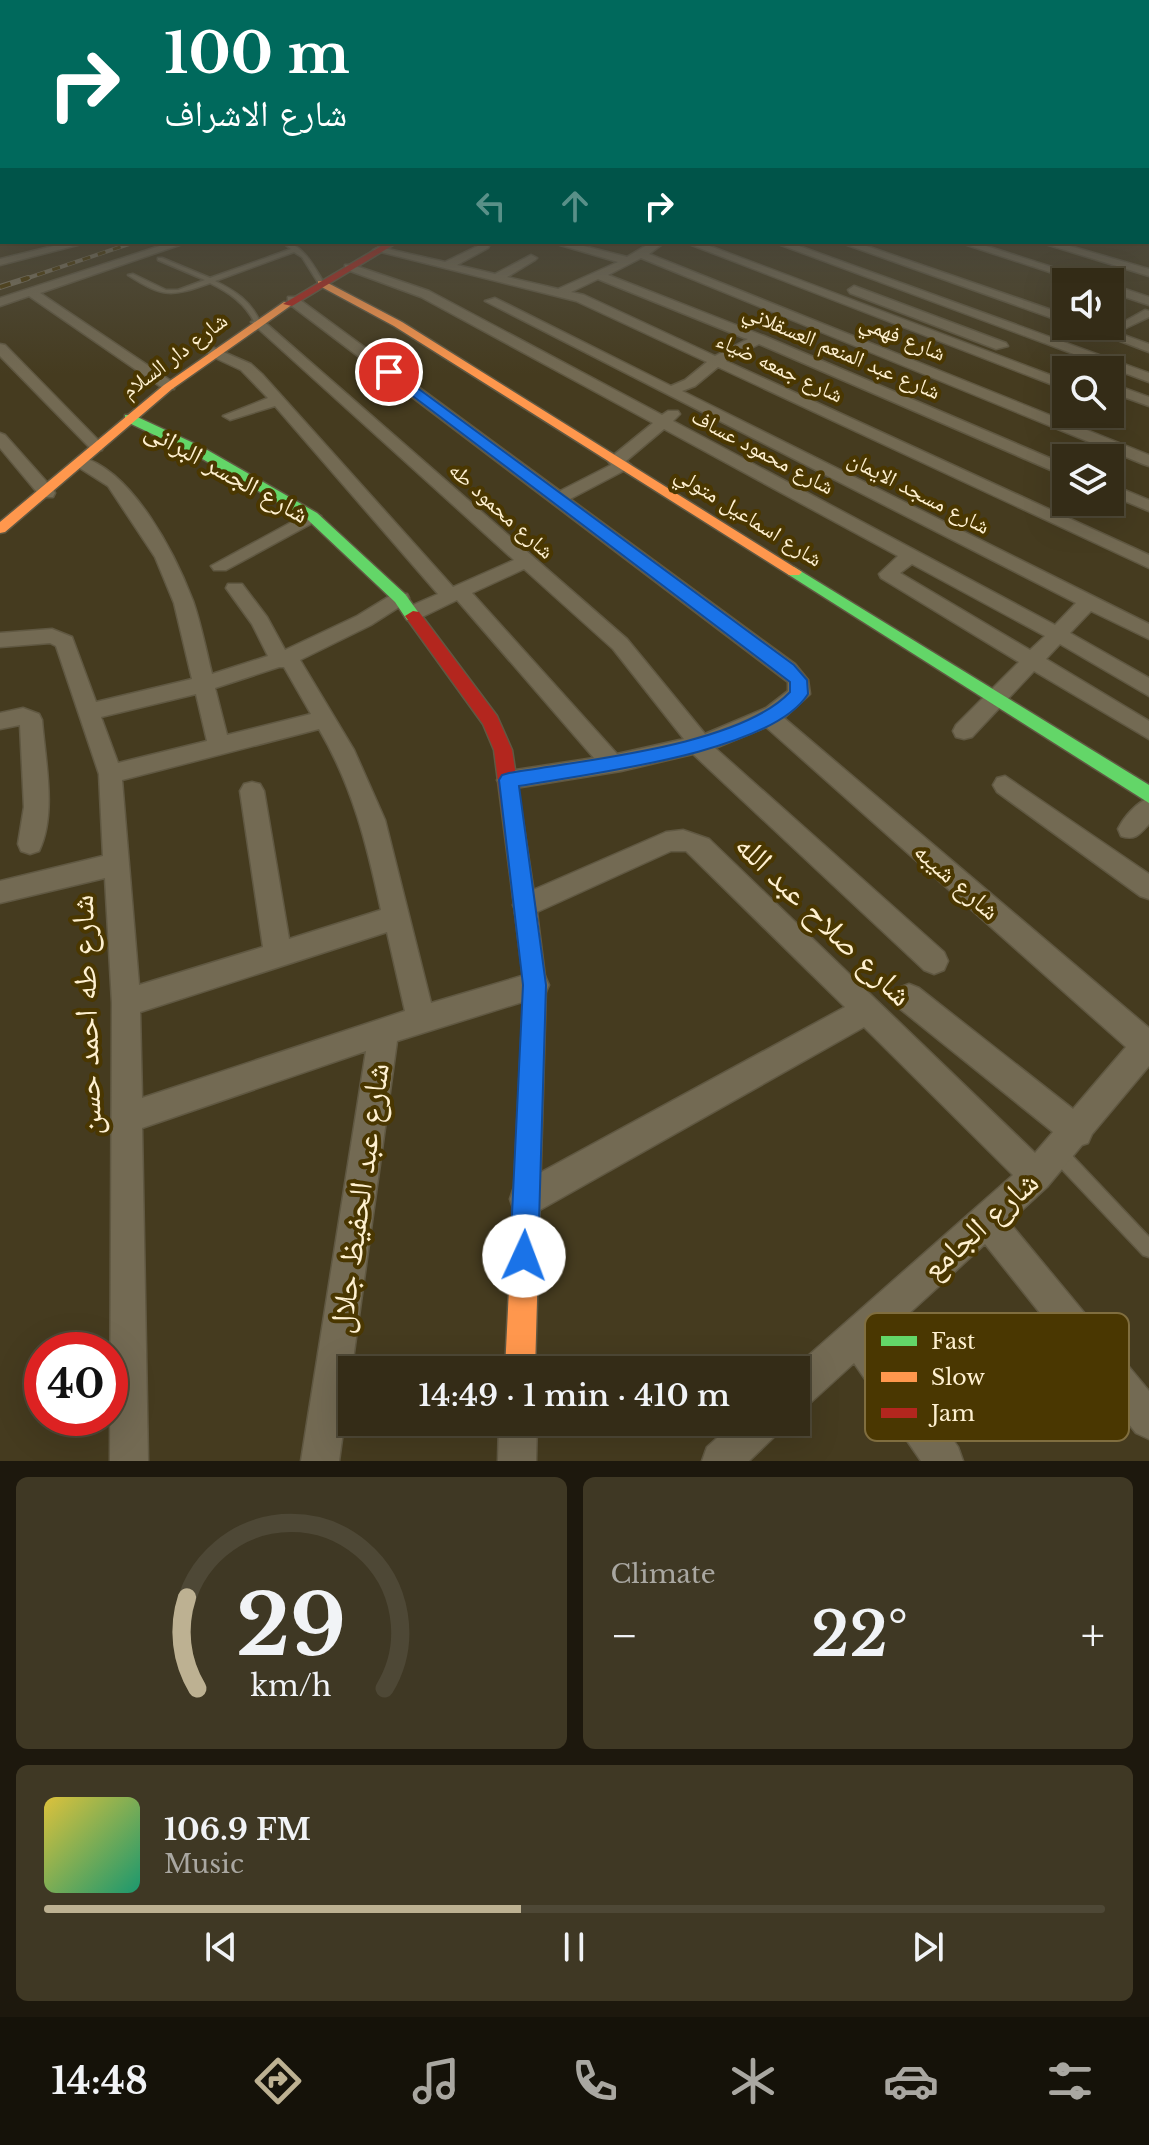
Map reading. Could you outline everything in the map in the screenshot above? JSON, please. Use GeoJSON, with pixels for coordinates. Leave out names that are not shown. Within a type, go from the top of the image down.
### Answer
{"type":"FeatureCollection","features":[{"type":"Feature","properties":{"kind":"street"},"geometry":{"type":"LineString","coordinates":[[0,262],[76,244]]}},
{"type":"Feature","properties":{"kind":"street"},"geometry":{"type":"LineString","coordinates":[[0,302],[177,244]]}},
{"type":"Feature","properties":{"kind":"street","name":"شارع فهمي"},"geometry":{"type":"LineString","coordinates":[[565,244],[634,258],[1149,461]]}},
{"type":"Feature","properties":{"kind":"street"},"geometry":{"type":"LineString","coordinates":[[561,292],[657,244]]}},
{"type":"Feature","properties":{"kind":"street"},"geometry":{"type":"LineString","coordinates":[[691,244],[780,315],[1052,383]]}},
{"type":"Feature","properties":{"kind":"street"},"geometry":{"type":"LineString","coordinates":[[726,244],[1008,348]]}},
{"type":"Feature","properties":{"kind":"street"},"geometry":{"type":"LineString","coordinates":[[783,244],[1149,378]]}},
{"type":"Feature","properties":{"kind":"street"},"geometry":{"type":"LineString","coordinates":[[850,244],[1052,314]]}},
{"type":"Feature","properties":{"kind":"street"},"geometry":{"type":"LineString","coordinates":[[969,244],[1052,270]]}},
{"type":"Feature","properties":{"kind":"street"},"geometry":{"type":"LineString","coordinates":[[1051,244],[1149,273]]}},
{"type":"Feature","properties":{"kind":"street","name":"شارع جمعه ضياء"},"geometry":{"type":"LineString","coordinates":[[387,246],[447,266],[561,292],[586,301],[1149,562]]}},
{"type":"Feature","properties":{"kind":"street","name":"شارع دار السلام"},"geometry":{"type":"LineString","coordinates":[[0,529],[47,493],[129,418],[214,352],[292,300],[387,246]]}},
{"type":"Feature","properties":{"kind":"street"},"geometry":{"type":"LineString","coordinates":[[447,266],[484,246]]}},
{"type":"Feature","properties":{"kind":"street"},"geometry":{"type":"LineString","coordinates":[[497,278],[531,258]]}},
{"type":"Feature","properties":{"kind":"street","name":"شارع محمود عساف"},"geometry":{"type":"LineString","coordinates":[[349,267],[402,283],[462,314],[1057,634],[1149,688]]}},
{"type":"Feature","properties":{"kind":"street"},"geometry":{"type":"LineString","coordinates":[[545,289],[574,271]]}},
{"type":"Feature","properties":{"kind":"street","name":"شارع عبد المنعم العسقلاني"},"geometry":{"type":"LineString","coordinates":[[598,275],[780,315],[1052,463]]}},
{"type":"Feature","properties":{"kind":"street","name":"شارع اسماعيل متولي"},"geometry":{"type":"LineString","coordinates":[[321,283],[398,324],[1149,795]]}},
{"type":"Feature","properties":{"kind":"street"},"geometry":{"type":"LineString","coordinates":[[462,314],[528,285]]}},
{"type":"Feature","properties":{"kind":"street"},"geometry":{"type":"LineString","coordinates":[[31,292],[169,386]]}},
{"type":"Feature","properties":{"kind":"street"},"geometry":{"type":"LineString","coordinates":[[1124,295],[1147,307],[1126,324]]}},
{"type":"Feature","properties":{"kind":"street"},"geometry":{"type":"LineString","coordinates":[[292,300],[788,669],[798,680],[799,694],[789,704],[700,746],[509,780]]}},
{"type":"Feature","properties":{"kind":"street","name":"شارع مسجد الايمان"},"geometry":{"type":"LineString","coordinates":[[491,301],[1149,632]]}},
{"type":"Feature","properties":{"kind":"street"},"geometry":{"type":"LineString","coordinates":[[670,391],[694,380],[780,315]]}},
{"type":"Feature","properties":{"kind":"street","name":"شارع محمود طه"},"geometry":{"type":"LineString","coordinates":[[257,322],[620,644],[671,704],[700,746],[934,961]]}},
{"type":"Feature","properties":{"kind":"street"},"geometry":{"type":"LineString","coordinates":[[1126,324],[1149,332]]}},
{"type":"Feature","properties":{"kind":"street"},"geometry":{"type":"LineString","coordinates":[[1124,339],[1149,348]]}},
{"type":"Feature","properties":{"kind":"street"},"geometry":{"type":"LineString","coordinates":[[0,348],[7,363],[97,447]]}},
{"type":"Feature","properties":{"kind":"street"},"geometry":{"type":"LineString","coordinates":[[214,352],[246,367],[278,400],[611,762]]}},
{"type":"Feature","properties":{"kind":"street"},"geometry":{"type":"LineString","coordinates":[[1124,392],[1149,402]]}},
{"type":"Feature","properties":{"kind":"street"},"geometry":{"type":"LineString","coordinates":[[230,416],[278,400]]}},
{"type":"Feature","properties":{"kind":"street"},"geometry":{"type":"LineString","coordinates":[[559,498],[620,463],[689,401]]}},
{"type":"Feature","properties":{"kind":"street"},"geometry":{"type":"LineString","coordinates":[[1124,407],[1149,417]]}},
{"type":"Feature","properties":{"kind":"street","name":"شارع الجسر البرانى"},"geometry":{"type":"LineString","coordinates":[[129,418],[197,450],[312,516],[406,606],[491,721],[503,750],[509,780],[535,985],[520,1356]]}},
{"type":"Feature","properties":{"kind":"street"},"geometry":{"type":"LineString","coordinates":[[0,438],[47,493]]}},
{"type":"Feature","properties":{"kind":"street"},"geometry":{"type":"LineString","coordinates":[[81,462],[114,483],[140,517],[164,557],[184,603],[219,746]]}},
{"type":"Feature","properties":{"kind":"street"},"geometry":{"type":"LineString","coordinates":[[1124,495],[1149,506]]}},
{"type":"Feature","properties":{"kind":"street"},"geometry":{"type":"LineString","coordinates":[[220,566],[312,516]]}},
{"type":"Feature","properties":{"kind":"street"},"geometry":{"type":"LineString","coordinates":[[911,555],[888,574],[1149,731]]}},
{"type":"Feature","properties":{"kind":"street"},"geometry":{"type":"LineString","coordinates":[[89,712],[204,685],[285,660],[366,622],[406,606],[455,594],[526,561]]}},
{"type":"Feature","properties":{"kind":"street"},"geometry":{"type":"LineString","coordinates":[[235,588],[325,719],[359,783],[373,820],[421,1020]]}},
{"type":"Feature","properties":{"kind":"street"},"geometry":{"type":"LineString","coordinates":[[964,731],[1089,602]]}},
{"type":"Feature","properties":{"kind":"street","name":"شارع طه احمد حسن"},"geometry":{"type":"LineString","coordinates":[[0,640],[52,636],[65,642],[110,774],[126,1003],[129,1461]]}},
{"type":"Feature","properties":{"kind":"street"},"geometry":{"type":"LineString","coordinates":[[0,721],[23,716],[31,720],[36,807],[30,844]]}},
{"type":"Feature","properties":{"kind":"street","name":"شارع شيبه"},"geometry":{"type":"LineString","coordinates":[[767,716],[1148,1045]]}},
{"type":"Feature","properties":{"kind":"street"},"geometry":{"type":"LineString","coordinates":[[110,774],[325,719]]}},
{"type":"Feature","properties":{"kind":"street"},"geometry":{"type":"LineString","coordinates":[[1005,785],[1149,888]]}},
{"type":"Feature","properties":{"kind":"street"},"geometry":{"type":"LineString","coordinates":[[252,791],[278,954]]}},
{"type":"Feature","properties":{"kind":"street"},"geometry":{"type":"LineString","coordinates":[[1130,829],[1149,808]]}},
{"type":"Feature","properties":{"kind":"street","name":"شارع صلاح عبد الله"},"geometry":{"type":"LineString","coordinates":[[526,905],[666,842],[689,840],[700,846],[869,1009],[1057,1153]]}},
{"type":"Feature","properties":{"kind":"street"},"geometry":{"type":"LineString","coordinates":[[0,892],[116,864]]}},
{"type":"Feature","properties":{"kind":"street"},"geometry":{"type":"LineString","coordinates":[[126,1003],[396,917]]}},
{"type":"Feature","properties":{"kind":"street"},"geometry":{"type":"LineString","coordinates":[[127,1118],[384,1031],[535,985]]}},
{"type":"Feature","properties":{"kind":"street"},"geometry":{"type":"LineString","coordinates":[[909,998],[1057,1153]]}},
{"type":"Feature","properties":{"kind":"street"},"geometry":{"type":"LineString","coordinates":[[526,1199],[869,1009]]}},
{"type":"Feature","properties":{"kind":"street","name":"شارع عبد الحفيظ جلال"},"geometry":{"type":"LineString","coordinates":[[320,1461],[384,1031]]}},
{"type":"Feature","properties":{"kind":"street","name":"شارع الجامع"},"geometry":{"type":"LineString","coordinates":[[881,1313],[987,1221],[1057,1153],[1148,1045]]}},
{"type":"Feature","properties":{"kind":"street"},"geometry":{"type":"LineString","coordinates":[[987,1221],[1062,1313]]}},
{"type":"Feature","properties":{"kind":"street","name":"شارع الجامع"},"geometry":{"type":"LineString","coordinates":[[810,1378],[865,1327]]}},
{"type":"Feature","properties":{"kind":"street"},"geometry":{"type":"LineString","coordinates":[[856,1335],[865,1348]]}},
{"type":"Feature","properties":{"kind":"street"},"geometry":{"type":"LineString","coordinates":[[1129,1395],[1149,1420]]}},
{"type":"Feature","properties":{"kind":"street"},"geometry":{"type":"LineString","coordinates":[[517,1461],[518,1436]]}},
{"type":"Feature","properties":{"kind":"street"},"geometry":{"type":"LineString","coordinates":[[723,1460],[748,1436]]}},
{"type":"Feature","properties":{"kind":"street"},"geometry":{"type":"LineString","coordinates":[[930,1441],[944,1461]]}},
{"type":"Feature","properties":{"kind":"lane"},"geometry":{"type":"LineString","coordinates":[[288,244],[310,264],[321,283]]}},
{"type":"Feature","properties":{"kind":"lane"},"geometry":{"type":"LineString","coordinates":[[131,275],[171,293],[296,249]]}},
{"type":"Feature","properties":{"kind":"lane"},"geometry":{"type":"LineString","coordinates":[[160,259],[210,281],[246,302],[257,322]]}},
{"type":"Feature","properties":{"kind":"lane"},"geometry":{"type":"LineString","coordinates":[[1057,1153],[1149,1249]]}},
{"type":"Feature","properties":{"kind":"railway"},"geometry":{"type":"LineString","coordinates":[[27,278],[129,244]]}},
{"type":"Feature","properties":{"kind":"railway"},"geometry":{"type":"LineString","coordinates":[[0,287],[27,278]]}},
{"type":"Feature","properties":{"kind":"railway"},"geometry":{"type":"LineString","coordinates":[[22,280],[27,278]]}},
{"type":"Feature","properties":{"kind":"traffic: fast"},"geometry":{"type":"LineString","coordinates":[[129,418],[197,450],[312,516],[400,598],[413,616]]}},
{"type":"Feature","properties":{"kind":"traffic: fast"},"geometry":{"type":"LineString","coordinates":[[794,572],[1149,795]]}},
{"type":"Feature","properties":{"kind":"traffic: slow"},"geometry":{"type":"LineString","coordinates":[[321,283],[398,324],[794,572]]}},
{"type":"Feature","properties":{"kind":"traffic: slow"},"geometry":{"type":"LineString","coordinates":[[0,529],[168,387],[288,304]]}},
{"type":"Feature","properties":{"kind":"traffic: slow"},"geometry":{"type":"LineString","coordinates":[[521,1356],[535,985],[526,913]]}},
{"type":"Feature","properties":{"kind":"traffic: jam"},"geometry":{"type":"LineString","coordinates":[[288,304],[391,244]]}},
{"type":"Feature","properties":{"kind":"traffic: jam"},"geometry":{"type":"LineString","coordinates":[[413,616],[491,721],[503,750],[526,913]]}},
{"type":"Feature","properties":{"kind":"route"},"geometry":{"type":"LineString","coordinates":[[389,372],[788,669],[798,680],[799,694],[789,704],[749,727],[701,746],[509,780],[535,985],[524,1256]]}}]}
